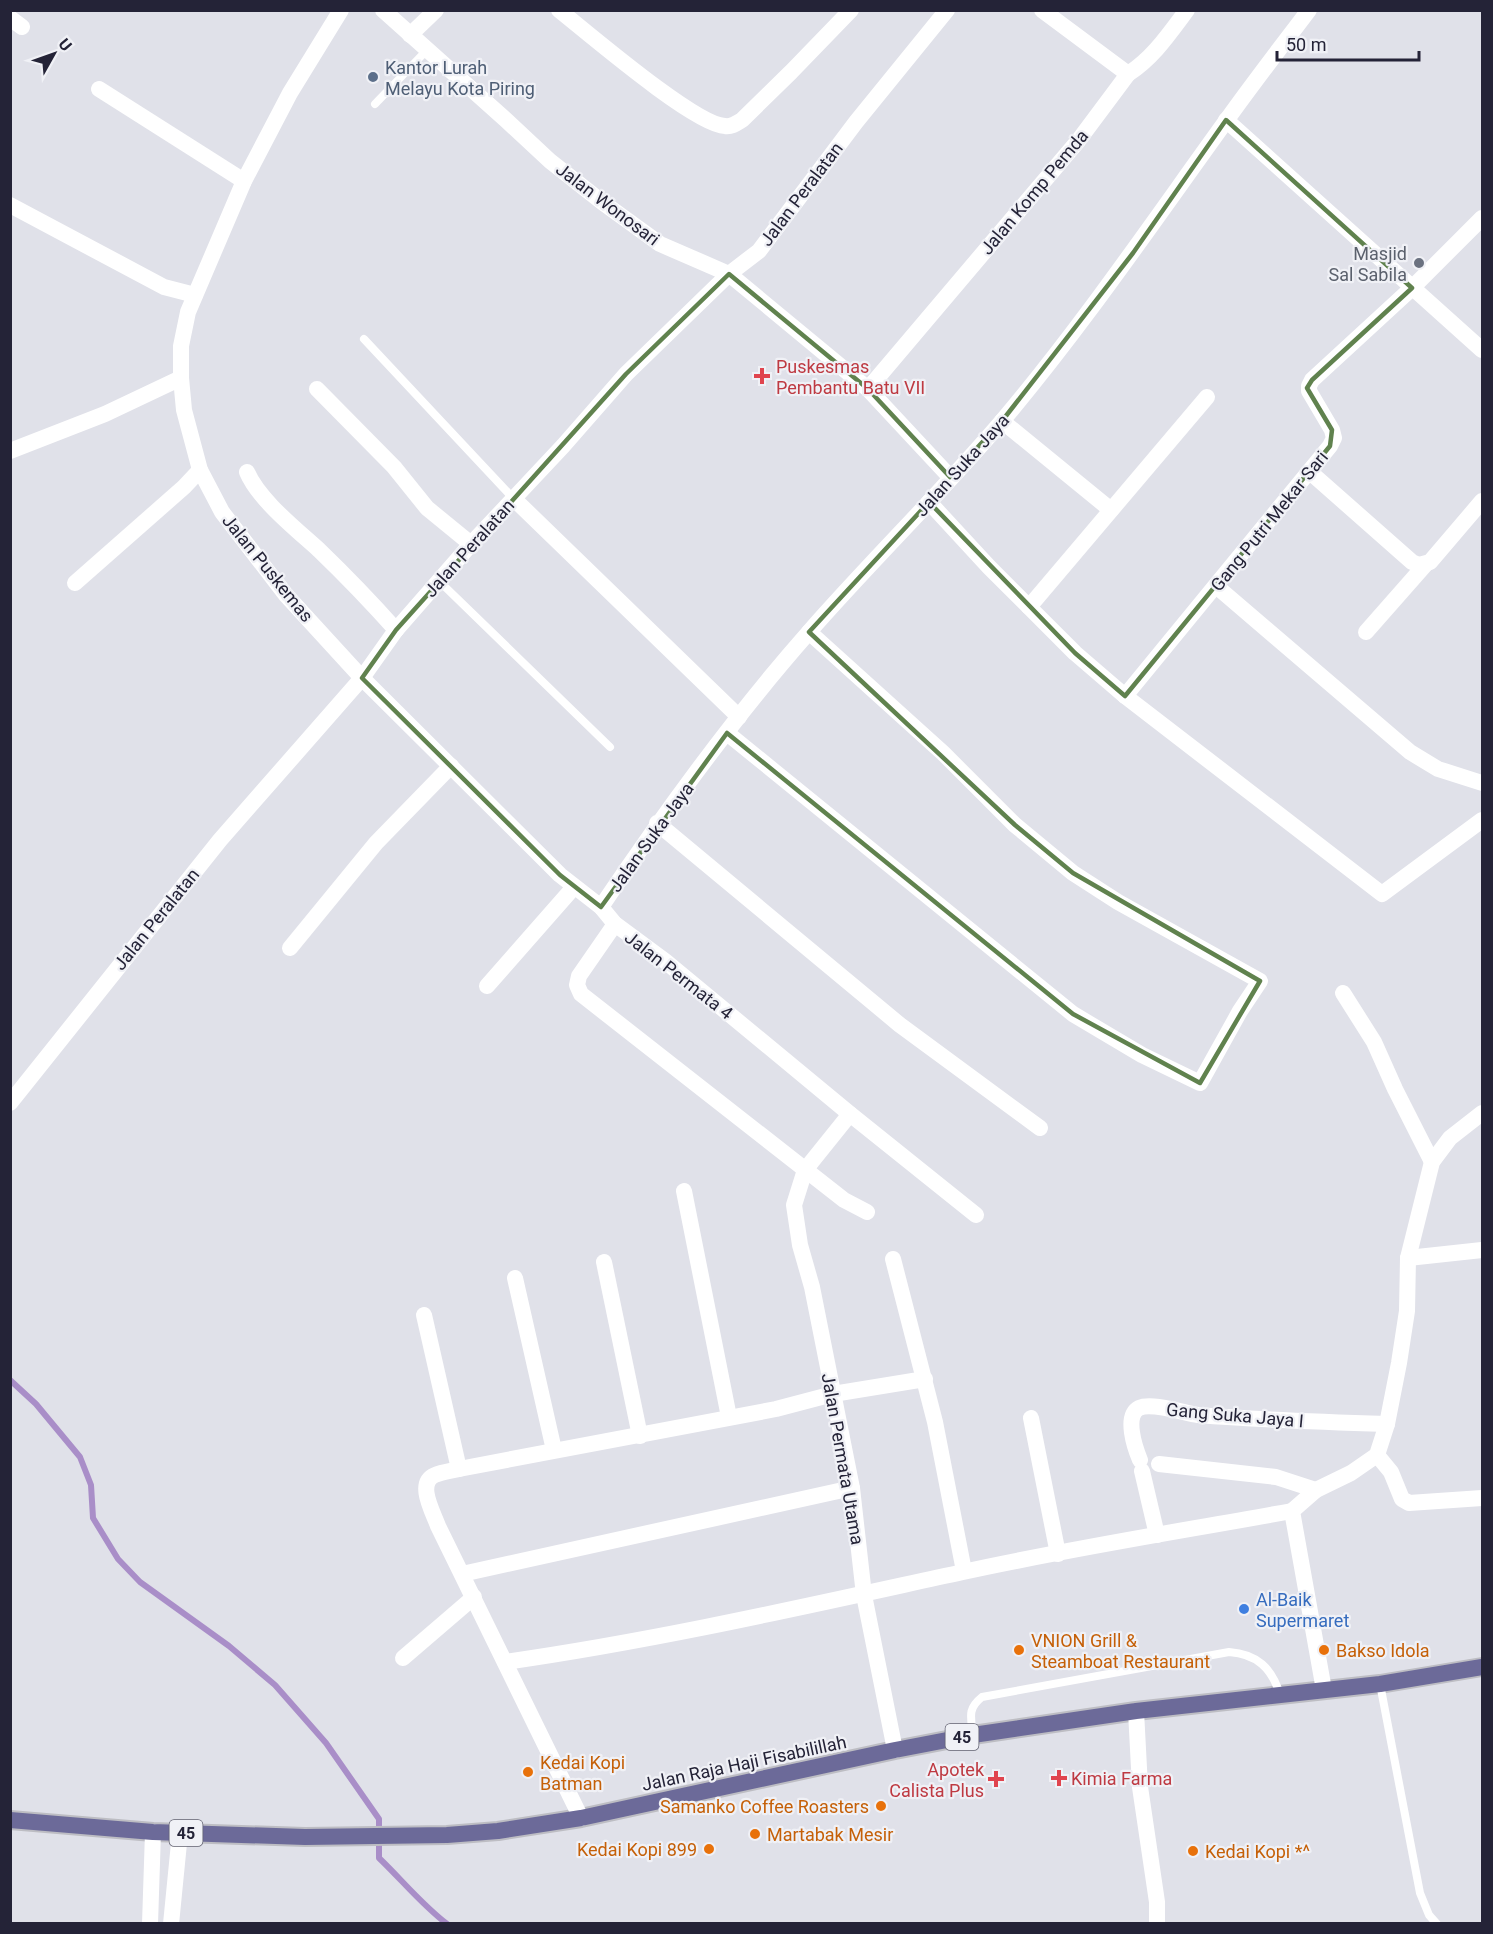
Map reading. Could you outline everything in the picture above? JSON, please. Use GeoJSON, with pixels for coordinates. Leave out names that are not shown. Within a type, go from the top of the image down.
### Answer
{"type":"FeatureCollection","features":[{"type":"Feature","properties":{"kind":"main road","name":"Jalan Raja Haji Fisabilillah"},"geometry":{"type":"LineString","coordinates":[[10,1820],[153,1832],[305,1837],[447,1835],[498,1831],[581,1818],[973,1735],[1136,1711],[1380,1684],[1482,1667]]}},
{"type":"Feature","properties":{"kind":"street","name":"Jalan Puskemas"},"geometry":{"type":"LineString","coordinates":[[341,10],[290,93],[244,181],[188,312],[181,346],[180,378],[184,410],[200,470],[222,512],[286,595],[362,678],[574,887],[601,907],[615,924]]}},
{"type":"Feature","properties":{"kind":"street","name":"Jalan Wonosari"},"geometry":{"type":"LineString","coordinates":[[383,10],[550,161],[602,202],[660,244],[729,274],[868,389],[950,477]]}},
{"type":"Feature","properties":{"kind":"street"},"geometry":{"type":"LineString","coordinates":[[410,35],[436,10]]}},
{"type":"Feature","properties":{"kind":"street"},"geometry":{"type":"LineString","coordinates":[[559,10],[663,91],[705,119],[726,126],[742,120],[851,10]]}},
{"type":"Feature","properties":{"kind":"street","name":"Jalan Peralatan"},"geometry":{"type":"LineString","coordinates":[[10,1103],[220,840],[362,678],[396,630],[626,374],[729,274],[759,251],[856,122],[947,10]]}},
{"type":"Feature","properties":{"kind":"street"},"geometry":{"type":"LineString","coordinates":[[1042,10],[1128,74]]}},
{"type":"Feature","properties":{"kind":"street","name":"Jalan Komp Pemda"},"geometry":{"type":"LineString","coordinates":[[868,389],[1078,141],[1128,74],[1157,49],[1187,10]]}},
{"type":"Feature","properties":{"kind":"street","name":"Jalan Suka Jaya"},"geometry":{"type":"LineString","coordinates":[[601,907],[657,823],[739,717],[809,632],[1002,421],[1133,253],[1226,120],[1309,10]]}},
{"type":"Feature","properties":{"kind":"street"},"geometry":{"type":"LineString","coordinates":[[99,89],[244,181]]}},
{"type":"Feature","properties":{"kind":"street"},"geometry":{"type":"LineString","coordinates":[[1226,120],[1482,350]]}},
{"type":"Feature","properties":{"kind":"street"},"geometry":{"type":"LineString","coordinates":[[10,205],[164,287],[195,295]]}},
{"type":"Feature","properties":{"kind":"street","name":"Gang Putri Mekar Sari"},"geometry":{"type":"LineString","coordinates":[[1125,696],[1310,472],[1334,438],[1332,430],[1309,391],[1312,380],[1412,288],[1482,218]]}},
{"type":"Feature","properties":{"kind":"street"},"geometry":{"type":"LineString","coordinates":[[10,451],[105,414],[180,378]]}},
{"type":"Feature","properties":{"kind":"street"},"geometry":{"type":"LineString","coordinates":[[317,389],[394,467],[427,508],[471,544]]}},
{"type":"Feature","properties":{"kind":"street"},"geometry":{"type":"LineString","coordinates":[[1029,607],[1207,397]]}},
{"type":"Feature","properties":{"kind":"street"},"geometry":{"type":"LineString","coordinates":[[1002,421],[1111,510]]}},
{"type":"Feature","properties":{"kind":"street"},"geometry":{"type":"LineString","coordinates":[[75,583],[184,488],[200,470]]}},
{"type":"Feature","properties":{"kind":"street"},"geometry":{"type":"LineString","coordinates":[[247,472],[251,481],[273,506],[363,594],[396,630]]}},
{"type":"Feature","properties":{"kind":"street"},"geometry":{"type":"LineString","coordinates":[[1310,472],[1413,562],[1425,565]]}},
{"type":"Feature","properties":{"kind":"street"},"geometry":{"type":"LineString","coordinates":[[513,498],[739,717]]}},
{"type":"Feature","properties":{"kind":"street"},"geometry":{"type":"LineString","coordinates":[[929,502],[1075,653],[1125,696],[1382,894],[1482,820]]}},
{"type":"Feature","properties":{"kind":"street"},"geometry":{"type":"LineString","coordinates":[[1366,632],[1481,506]]}},
{"type":"Feature","properties":{"kind":"street"},"geometry":{"type":"LineString","coordinates":[[1216,586],[1410,752],[1438,769],[1482,783]]}},
{"type":"Feature","properties":{"kind":"street"},"geometry":{"type":"LineString","coordinates":[[727,733],[1073,1014],[1142,1055],[1200,1083],[1240,1011],[1260,981],[1118,902],[1073,873],[1015,825],[943,753],[809,632]]}},
{"type":"Feature","properties":{"kind":"street"},"geometry":{"type":"LineString","coordinates":[[290,948],[376,843],[450,766]]}},
{"type":"Feature","properties":{"kind":"street"},"geometry":{"type":"LineString","coordinates":[[657,823],[900,1025],[1040,1128]]}},
{"type":"Feature","properties":{"kind":"street"},"geometry":{"type":"LineString","coordinates":[[487,986],[574,887]]}},
{"type":"Feature","properties":{"kind":"street","name":"Jalan Permata 4"},"geometry":{"type":"LineString","coordinates":[[867,1212],[844,1200],[581,994],[577,989],[579,976],[615,924],[665,961],[976,1215]]}},
{"type":"Feature","properties":{"kind":"street"},"geometry":{"type":"LineString","coordinates":[[1343,993],[1374,1042],[1432,1162]]}},
{"type":"Feature","properties":{"kind":"street"},"geometry":{"type":"LineString","coordinates":[[505,1662],[584,1650],[864,1595],[964,1572],[1292,1511],[1316,1490],[1351,1473],[1377,1455],[1387,1424],[1402,1337],[1408,1258],[1432,1162],[1449,1138],[1482,1113]]}},
{"type":"Feature","properties":{"kind":"street"},"geometry":{"type":"LineString","coordinates":[[805,1170],[850,1114]]}},
{"type":"Feature","properties":{"kind":"street","name":"Jalan Permata Utama"},"geometry":{"type":"LineString","coordinates":[[805,1170],[794,1205],[800,1245],[812,1287],[852,1488],[864,1595],[895,1750]]}},
{"type":"Feature","properties":{"kind":"street"},"geometry":{"type":"LineString","coordinates":[[684,1191],[729,1417]]}},
{"type":"Feature","properties":{"kind":"street"},"geometry":{"type":"LineString","coordinates":[[1408,1258],[1482,1250]]}},
{"type":"Feature","properties":{"kind":"street"},"geometry":{"type":"LineString","coordinates":[[893,1259],[935,1422],[964,1572]]}},
{"type":"Feature","properties":{"kind":"street"},"geometry":{"type":"LineString","coordinates":[[604,1262],[640,1436]]}},
{"type":"Feature","properties":{"kind":"street"},"geometry":{"type":"LineString","coordinates":[[515,1278],[554,1450]]}},
{"type":"Feature","properties":{"kind":"street"},"geometry":{"type":"LineString","coordinates":[[424,1316],[459,1469]]}},
{"type":"Feature","properties":{"kind":"street"},"geometry":{"type":"LineString","coordinates":[[581,1818],[438,1526],[426,1494],[427,1482],[433,1476],[459,1469],[776,1409],[833,1394],[925,1379]]}},
{"type":"Feature","properties":{"kind":"street","name":"Gang Suka Jaya I"},"geometry":{"type":"LineString","coordinates":[[1157,1535],[1141,1465],[1133,1443],[1131,1420],[1140,1408],[1150,1407],[1196,1414],[1387,1424]]}},
{"type":"Feature","properties":{"kind":"street"},"geometry":{"type":"LineString","coordinates":[[1031,1418],[1058,1554]]}},
{"type":"Feature","properties":{"kind":"street"},"geometry":{"type":"LineString","coordinates":[[1377,1455],[1391,1472],[1402,1499],[1409,1503],[1482,1498]]}},
{"type":"Feature","properties":{"kind":"street"},"geometry":{"type":"LineString","coordinates":[[1159,1464],[1276,1477],[1316,1490]]}},
{"type":"Feature","properties":{"kind":"street"},"geometry":{"type":"LineString","coordinates":[[462,1574],[852,1488]]}},
{"type":"Feature","properties":{"kind":"street"},"geometry":{"type":"LineString","coordinates":[[1292,1511],[1324,1690]]}},
{"type":"Feature","properties":{"kind":"street"},"geometry":{"type":"LineString","coordinates":[[402,1658],[474,1597]]}},
{"type":"Feature","properties":{"kind":"street"},"geometry":{"type":"LineString","coordinates":[[1136,1711],[1140,1787],[1157,1902],[1157,1923]]}},
{"type":"Feature","properties":{"kind":"street"},"geometry":{"type":"LineString","coordinates":[[150,1923],[153,1832]]}},
{"type":"Feature","properties":{"kind":"street"},"geometry":{"type":"LineString","coordinates":[[171,1923],[180,1833]]}},
{"type":"Feature","properties":{"kind":"lane"},"geometry":{"type":"LineString","coordinates":[[375,104],[427,50]]}},
{"type":"Feature","properties":{"kind":"lane"},"geometry":{"type":"LineString","coordinates":[[364,339],[513,498]]}},
{"type":"Feature","properties":{"kind":"lane"},"geometry":{"type":"LineString","coordinates":[[440,581],[610,747]]}},
{"type":"Feature","properties":{"kind":"lane"},"geometry":{"type":"LineString","coordinates":[[973,1735],[971,1712],[974,1704],[982,1697],[1229,1652],[1246,1653],[1263,1665],[1275,1680],[1280,1695]]}},
{"type":"Feature","properties":{"kind":"lane"},"geometry":{"type":"LineString","coordinates":[[1380,1684],[1420,1893],[1429,1915],[1437,1923]]}},
{"type":"Feature","properties":{"kind":"highlighted area"},"geometry":{"type":"Polygon","coordinates":[[[1226,120],[1412,288],[1312,380],[1307,388],[1332,430],[1330,446],[1125,696],[1075,653],[929,502],[809,632],[1015,825],[1073,873],[1260,981],[1200,1083],[1073,1014],[727,733],[601,907],[560,875],[362,678],[396,630],[626,374],[729,274],[868,389],[950,477],[1002,421],[1133,253],[1226,120]]]}},
{"type":"Feature","properties":{"kind":"waterway"},"geometry":{"type":"LineString","coordinates":[[10,1380],[36,1404],[80,1457],[91,1485],[93,1518],[118,1559],[140,1582],[229,1646],[275,1685],[326,1743],[379,1819],[379,1858],[447,1924]]}},
{"type":"Feature","properties":{"kind":"place","name":"Kantor Lurah Melayu Kota Piring"},"geometry":{"type":"Point","coordinates":[373,77]}},
{"type":"Feature","properties":{"kind":"place","name":"Masjid Sal Sabila"},"geometry":{"type":"Point","coordinates":[1419,263]}},
{"type":"Feature","properties":{"kind":"place","name":"Puskesmas Pembantu Batu VII"},"geometry":{"type":"Point","coordinates":[762,376]}},
{"type":"Feature","properties":{"kind":"place","name":"Al-Baik Supermaret"},"geometry":{"type":"Point","coordinates":[1244,1609]}},
{"type":"Feature","properties":{"kind":"place","name":"VNION Grill & Steamboat Restaurant"},"geometry":{"type":"Point","coordinates":[1019,1650]}},
{"type":"Feature","properties":{"kind":"place","name":"Bakso Idola"},"geometry":{"type":"Point","coordinates":[1324,1650]}},
{"type":"Feature","properties":{"kind":"place","name":"Kedai Kopi Batman"},"geometry":{"type":"Point","coordinates":[528,1772]}},
{"type":"Feature","properties":{"kind":"place","name":"Kimia Farma"},"geometry":{"type":"Point","coordinates":[1059,1778]}},
{"type":"Feature","properties":{"kind":"place","name":"Apotek Calista Plus"},"geometry":{"type":"Point","coordinates":[996,1779]}},
{"type":"Feature","properties":{"kind":"place","name":"Samanko Coffee Roasters"},"geometry":{"type":"Point","coordinates":[881,1806]}},
{"type":"Feature","properties":{"kind":"place","name":"Martabak Mesir"},"geometry":{"type":"Point","coordinates":[755,1834]}},
{"type":"Feature","properties":{"kind":"place","name":"Kedai Kopi 899"},"geometry":{"type":"Point","coordinates":[709,1849]}},
{"type":"Feature","properties":{"kind":"place","name":"Kedai Kopi *^"},"geometry":{"type":"Point","coordinates":[1193,1851]}}]}
